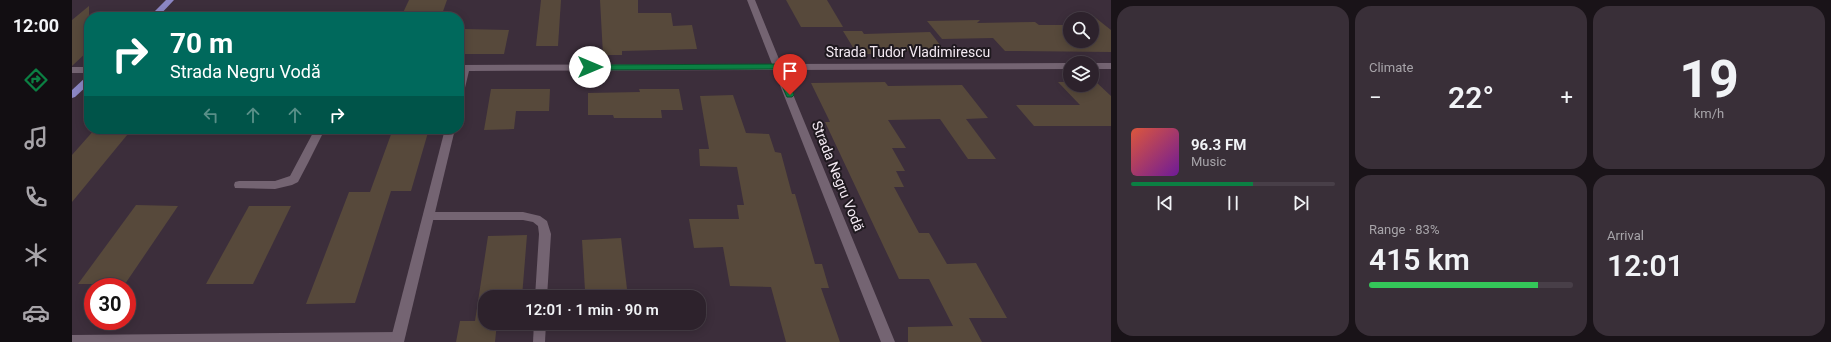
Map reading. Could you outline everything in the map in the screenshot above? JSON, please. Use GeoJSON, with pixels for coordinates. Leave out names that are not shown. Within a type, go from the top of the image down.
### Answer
{"type":"FeatureCollection","features":[{"type":"Feature","properties":{"kind":"main road"},"geometry":{"type":"LineString","coordinates":[[158,12],[170,0]]}},
{"type":"Feature","properties":{"kind":"main road"},"geometry":{"type":"LineString","coordinates":[[72,95],[84,84]]}},
{"type":"Feature","properties":{"kind":"street","name":"Strada Negru Vodă"},"geometry":{"type":"LineString","coordinates":[[751,0],[888,342]]}},
{"type":"Feature","properties":{"kind":"street","name":"Strada Tudor Vladimirescu"},"geometry":{"type":"LineString","coordinates":[[464,68],[1063,66]]}},
{"type":"Feature","properties":{"kind":"street"},"geometry":{"type":"LineString","coordinates":[[1099,66],[1111,66]]}},
{"type":"Feature","properties":{"kind":"street"},"geometry":{"type":"LineString","coordinates":[[72,70],[84,70]]}},
{"type":"Feature","properties":{"kind":"street"},"geometry":{"type":"LineString","coordinates":[[397,340],[449,134]]}},
{"type":"Feature","properties":{"kind":"lane"},"geometry":{"type":"LineString","coordinates":[[239,185],[275,184],[286,182],[295,178],[317,134]]}},
{"type":"Feature","properties":{"kind":"lane"},"geometry":{"type":"LineString","coordinates":[[428,216],[523,216],[536,219],[543,224],[545,234],[541,290]]}},
{"type":"Feature","properties":{"kind":"lane"},"geometry":{"type":"LineString","coordinates":[[539,342],[540,330]]}},
{"type":"Feature","properties":{"kind":"lane"},"geometry":{"type":"LineString","coordinates":[[72,341],[397,340]]}},
{"type":"Feature","properties":{"kind":"building"},"geometry":{"type":"Polygon","coordinates":[[[409,0],[447,0],[443,12],[403,12],[409,0]]]}},
{"type":"Feature","properties":{"kind":"building"},"geometry":{"type":"Polygon","coordinates":[[[541,0],[561,0],[558,46],[536,46],[541,0]]]}},
{"type":"Feature","properties":{"kind":"building"},"geometry":{"type":"Polygon","coordinates":[[[600,0],[638,0],[638,13],[671,13],[673,26],[692,25],[697,49],[622,51],[622,55],[603,55],[600,0]]]}},
{"type":"Feature","properties":{"kind":"building"},"geometry":{"type":"Polygon","coordinates":[[[786,0],[827,0],[843,27],[801,27],[786,0]]]}},
{"type":"Feature","properties":{"kind":"building"},"geometry":{"type":"Polygon","coordinates":[[[89,6],[89,12],[84,12],[84,55],[72,66],[72,20],[89,6]]]}},
{"type":"Feature","properties":{"kind":"building"},"geometry":{"type":"Polygon","coordinates":[[[980,20],[977,23],[1035,22],[1039,25],[1063,25],[1063,48],[1099,48],[1099,21],[1111,30],[1111,52],[1005,51],[993,38],[942,39],[927,21],[980,20]]]}},
{"type":"Feature","properties":{"kind":"building"},"geometry":{"type":"Polygon","coordinates":[[[464,29],[509,30],[504,54],[464,54],[464,29]]]}},
{"type":"Feature","properties":{"kind":"building"},"geometry":{"type":"Polygon","coordinates":[[[843,31],[862,31],[864,34],[930,32],[944,50],[875,51],[877,54],[857,54],[843,31]]]}},
{"type":"Feature","properties":{"kind":"building"},"geometry":{"type":"Polygon","coordinates":[[[885,82],[888,86],[962,85],[988,118],[966,119],[996,159],[968,159],[940,119],[888,120],[906,148],[892,148],[905,171],[896,171],[904,187],[894,187],[919,233],[929,233],[947,264],[976,263],[1007,318],[969,318],[982,342],[908,342],[908,327],[953,326],[929,279],[899,279],[825,122],[830,122],[811,83],[885,82]]]}},
{"type":"Feature","properties":{"kind":"building"},"geometry":{"type":"Polygon","coordinates":[[[1058,82],[1063,82],[1063,87],[1058,82]]]}},
{"type":"Feature","properties":{"kind":"building"},"geometry":{"type":"Polygon","coordinates":[[[1099,85],[1111,96],[1111,126],[1034,126],[1016,105],[1080,105],[1068,92],[1099,92],[1099,85]]]}},
{"type":"Feature","properties":{"kind":"building"},"geometry":{"type":"Polygon","coordinates":[[[491,89],[550,89],[549,111],[516,111],[514,129],[484,130],[491,89]]]}},
{"type":"Feature","properties":{"kind":"building"},"geometry":{"type":"Polygon","coordinates":[[[639,89],[679,89],[683,110],[661,110],[662,118],[614,118],[613,115],[588,115],[588,93],[640,92],[639,89]]]}},
{"type":"Feature","properties":{"kind":"building"},"geometry":{"type":"Polygon","coordinates":[[[733,95],[746,133],[769,134],[775,152],[781,153],[792,194],[795,194],[815,264],[822,264],[829,288],[821,288],[840,342],[786,342],[771,287],[730,286],[723,247],[694,248],[689,219],[739,219],[737,205],[744,205],[737,167],[700,166],[699,149],[709,149],[700,96],[733,95]]]}},
{"type":"Feature","properties":{"kind":"building"},"geometry":{"type":"Polygon","coordinates":[[[91,134],[128,134],[72,202],[72,155],[91,134]]]}},
{"type":"Feature","properties":{"kind":"building"},"geometry":{"type":"Polygon","coordinates":[[[391,134],[428,134],[411,191],[391,191],[355,303],[306,304],[349,192],[370,192],[391,134]]]}},
{"type":"Feature","properties":{"kind":"building"},"geometry":{"type":"Polygon","coordinates":[[[136,205],[178,206],[129,278],[84,278],[84,284],[78,284],[136,205]]]}},
{"type":"Feature","properties":{"kind":"building"},"geometry":{"type":"Polygon","coordinates":[[[249,206],[291,206],[253,284],[206,284],[249,206]]]}},
{"type":"Feature","properties":{"kind":"building"},"geometry":{"type":"Polygon","coordinates":[[[527,235],[523,290],[480,290],[488,236],[527,235]]]}},
{"type":"Feature","properties":{"kind":"building"},"geometry":{"type":"Polygon","coordinates":[[[621,238],[627,289],[585,290],[582,240],[621,238]]]}},
{"type":"Feature","properties":{"kind":"building"},"geometry":{"type":"Polygon","coordinates":[[[478,301],[478,330],[496,330],[495,342],[456,342],[460,321],[475,321],[478,301]]]}},
{"type":"Feature","properties":{"kind":"route"},"geometry":{"type":"LineString","coordinates":[[590,67],[778,66],[790,95]]}}]}
